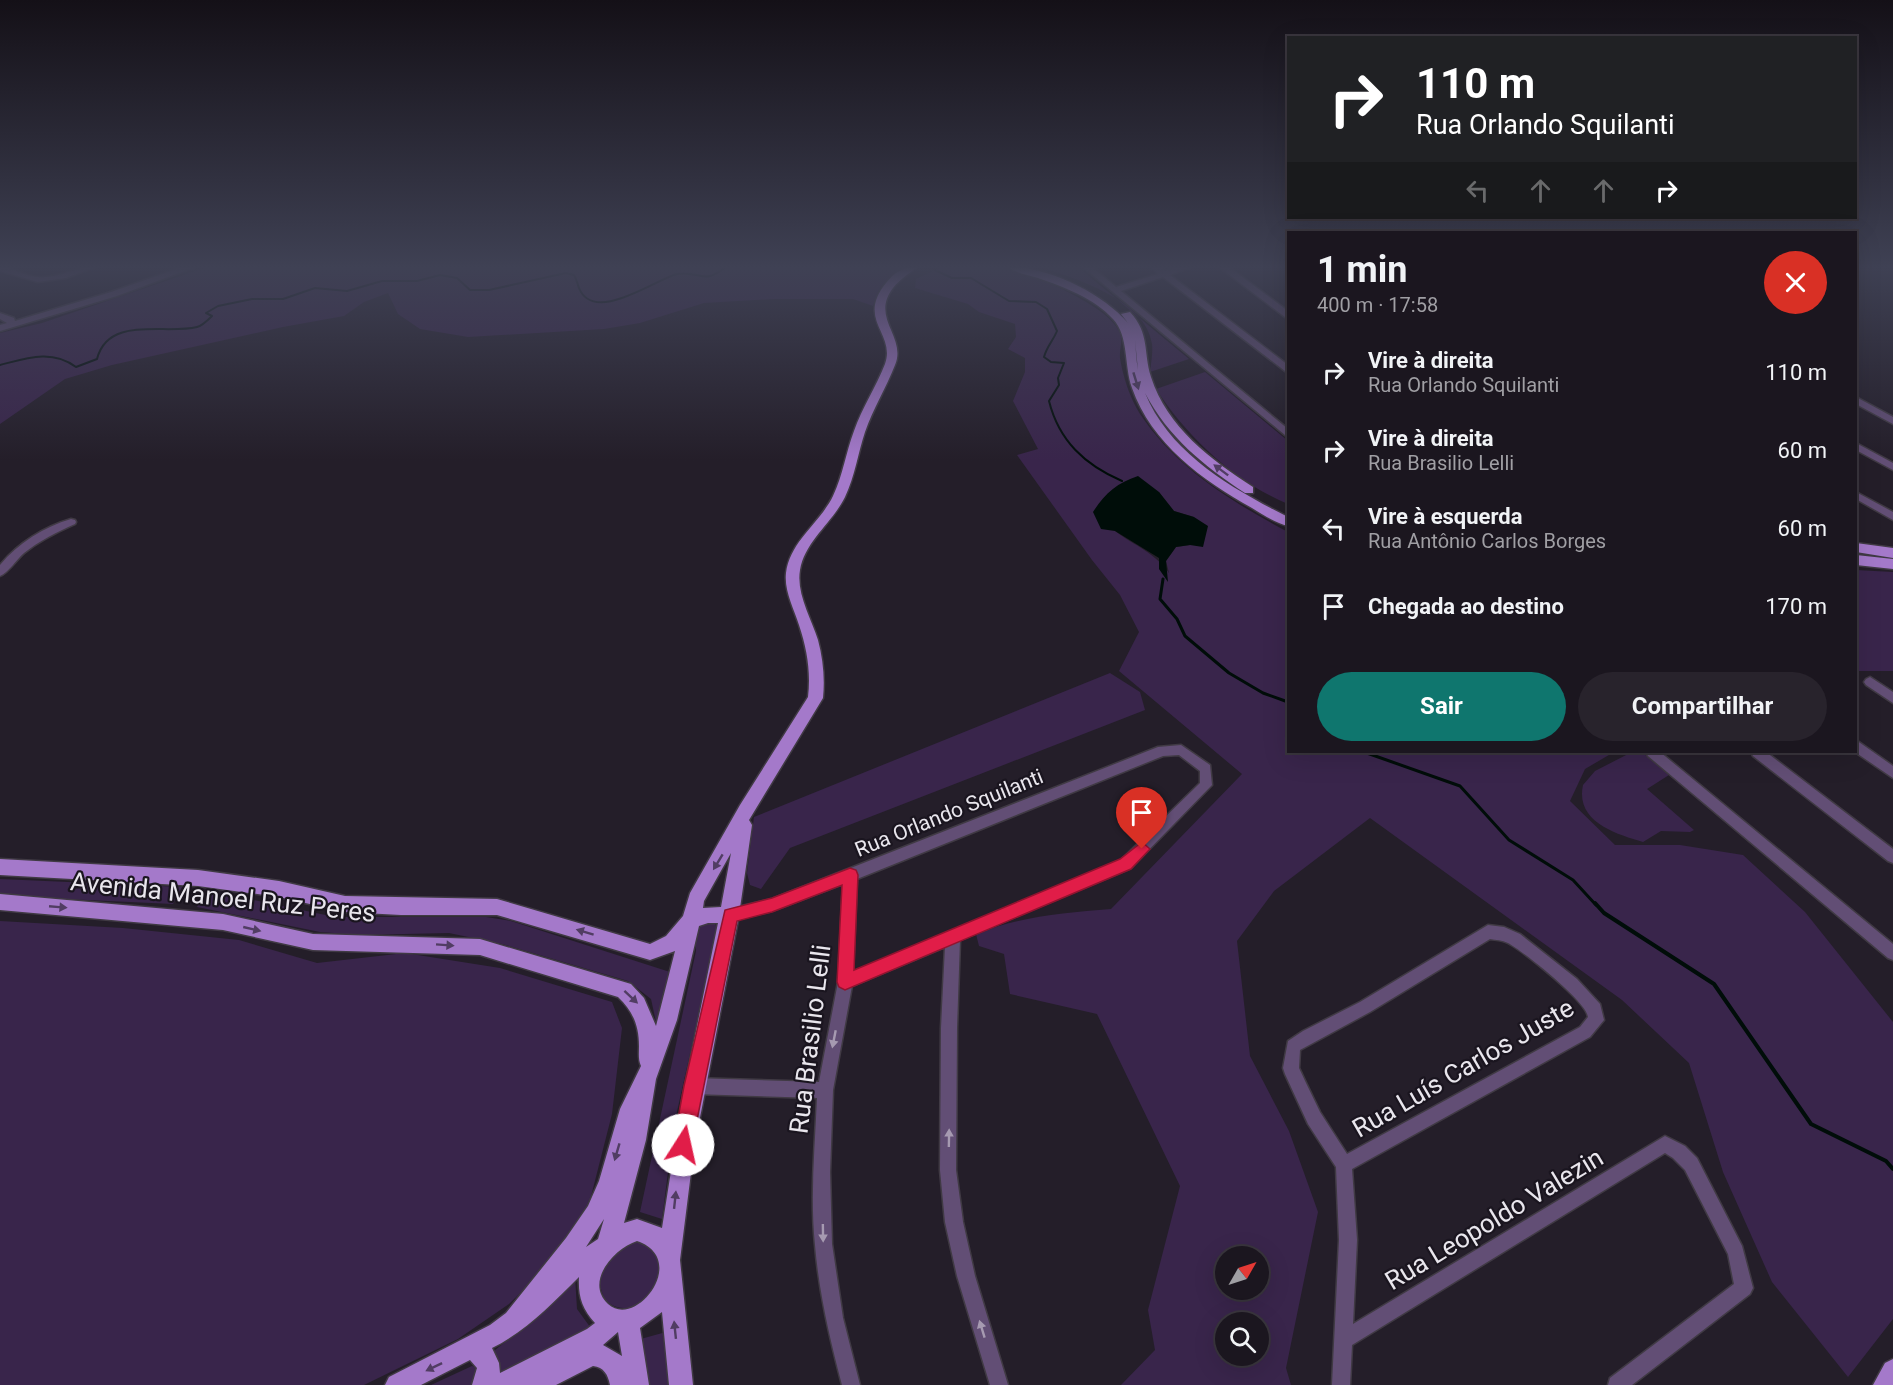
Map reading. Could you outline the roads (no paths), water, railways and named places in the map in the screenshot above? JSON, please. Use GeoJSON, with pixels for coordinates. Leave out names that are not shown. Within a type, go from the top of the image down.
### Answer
{"type":"FeatureCollection","features":[{"type":"Feature","properties":{"kind":"main road"},"geometry":{"type":"LineString","coordinates":[[690,920],[696,899],[746,810],[815,698],[819,677],[817,660],[794,592],[792,572],[795,556],[804,541],[834,506],[843,486],[859,432],[891,362],[893,350],[885,332]]}},
{"type":"Feature","properties":{"kind":"main road"},"geometry":{"type":"LineString","coordinates":[[1128,332],[1133,373],[1141,398],[1168,437],[1192,461],[1226,487],[1287,521]]}},
{"type":"Feature","properties":{"kind":"main road"},"geometry":{"type":"LineString","coordinates":[[1139,332],[1144,373],[1152,395],[1167,418],[1209,461],[1238,483],[1287,511]]}},
{"type":"Feature","properties":{"kind":"main road"},"geometry":{"type":"LineString","coordinates":[[1857,548],[1893,553]]}},
{"type":"Feature","properties":{"kind":"main road"},"geometry":{"type":"LineString","coordinates":[[1857,561],[1893,564]]}},
{"type":"Feature","properties":{"kind":"main road"},"geometry":{"type":"LineString","coordinates":[[681,1385],[670,1267],[675,1193],[693,1086],[730,915],[746,810]]}},
{"type":"Feature","properties":{"kind":"main road","name":"Avenida Manoel Ruz Peres"},"geometry":{"type":"LineString","coordinates":[[0,867],[198,878],[279,889],[345,904],[401,907],[496,907],[650,952],[662,951],[671,944],[690,920]]}},
{"type":"Feature","properties":{"kind":"main road","name":"Avenida Manoel Ruz Peres"},"geometry":{"type":"LineString","coordinates":[[0,902],[223,922],[313,942],[480,947],[624,990],[636,1000],[647,1023],[649,1043],[646,1079],[636,1140],[604,1246]]}},
{"type":"Feature","properties":{"kind":"main road"},"geometry":{"type":"LineString","coordinates":[[690,920],[708,915],[730,915]]}},
{"type":"Feature","properties":{"kind":"main road","name":"Avenida Manoel Ruz Peres"},"geometry":{"type":"LineString","coordinates":[[646,1079],[668,1020],[690,920]]}},
{"type":"Feature","properties":{"kind":"main road"},"geometry":{"type":"LineString","coordinates":[[513,1323],[527,1300],[573,1249],[589,1223],[604,1195],[632,1100],[646,1079]]}},
{"type":"Feature","properties":{"kind":"main road"},"geometry":{"type":"LineString","coordinates":[[397,1385],[471,1348],[513,1323],[537,1305],[572,1269],[627,1231],[646,1231],[661,1241],[670,1267],[661,1297],[653,1306],[637,1318],[622,1320],[595,1337],[502,1385]]}},
{"type":"Feature","properties":{"kind":"main road"},"geometry":{"type":"LineString","coordinates":[[604,1246],[591,1271],[590,1293],[599,1311],[622,1320]]}},
{"type":"Feature","properties":{"kind":"main road"},"geometry":{"type":"LineString","coordinates":[[622,1320],[637,1385]]}},
{"type":"Feature","properties":{"kind":"main road"},"geometry":{"type":"LineString","coordinates":[[471,1348],[482,1352],[487,1360],[489,1367],[484,1385]]}},
{"type":"Feature","properties":{"kind":"main road"},"geometry":{"type":"LineString","coordinates":[[531,1385],[592,1355],[601,1354],[610,1359],[620,1376],[622,1385]]}},
{"type":"Feature","properties":{"kind":"main road"},"geometry":{"type":"LineString","coordinates":[[1885,1385],[1893,1371]]}},
{"type":"Feature","properties":{"kind":"street"},"geometry":{"type":"LineString","coordinates":[[1165,332],[1287,432]]}},
{"type":"Feature","properties":{"kind":"street"},"geometry":{"type":"LineString","coordinates":[[1239,332],[1287,368]]}},
{"type":"Feature","properties":{"kind":"street"},"geometry":{"type":"LineString","coordinates":[[1857,401],[1893,421]]}},
{"type":"Feature","properties":{"kind":"street"},"geometry":{"type":"LineString","coordinates":[[1857,447],[1893,467]]}},
{"type":"Feature","properties":{"kind":"street"},"geometry":{"type":"LineString","coordinates":[[1857,496],[1893,517]]}},
{"type":"Feature","properties":{"kind":"street"},"geometry":{"type":"LineString","coordinates":[[2,566],[44,533],[71,522]]}},
{"type":"Feature","properties":{"kind":"street"},"geometry":{"type":"LineString","coordinates":[[1870,682],[1893,698]]}},
{"type":"Feature","properties":{"kind":"street"},"geometry":{"type":"LineString","coordinates":[[1857,746],[1893,773]]}},
{"type":"Feature","properties":{"kind":"street","name":"Rua Orlando Squilanti"},"geometry":{"type":"LineString","coordinates":[[730,915],[772,905],[1162,751],[1181,750],[1206,769],[1206,785],[1126,864],[953,938]]}},
{"type":"Feature","properties":{"kind":"street"},"geometry":{"type":"LineString","coordinates":[[1653,753],[1893,953]]}},
{"type":"Feature","properties":{"kind":"street"},"geometry":{"type":"LineString","coordinates":[[1758,753],[1893,857]]}},
{"type":"Feature","properties":{"kind":"street","name":"Rua Brasilio Lelli"},"geometry":{"type":"LineString","coordinates":[[850,875],[845,982],[825,1090],[823,1244],[834,1318],[850,1385]]}},
{"type":"Feature","properties":{"kind":"street","name":"Rua Luís Carlos Juste"},"geometry":{"type":"LineString","coordinates":[[1484,933],[1499,933],[1515,939],[1572,984],[1595,1009],[1596,1020],[1585,1032],[1344,1165],[1314,1118],[1291,1068],[1293,1046],[1300,1040],[1365,1007],[1484,933]]}},
{"type":"Feature","properties":{"kind":"street"},"geometry":{"type":"LineString","coordinates":[[845,982],[953,938],[949,1028],[948,1170],[951,1201],[966,1276],[999,1385]]}},
{"type":"Feature","properties":{"kind":"street"},"geometry":{"type":"LineString","coordinates":[[693,1086],[825,1090]]}},
{"type":"Feature","properties":{"kind":"street","name":"Rua Leopoldo Valezin"},"geometry":{"type":"LineString","coordinates":[[1343,1340],[1629,1167],[1658,1146],[1670,1146],[1691,1164],[1737,1252],[1744,1288],[1617,1385]]}},
{"type":"Feature","properties":{"kind":"street"},"geometry":{"type":"LineString","coordinates":[[1341,1385],[1348,1240],[1344,1165]]}},
{"type":"Feature","properties":{"kind":"waterway"},"geometry":{"type":"LineString","coordinates":[[0,365],[30,358],[49,357],[67,361],[76,367],[97,359],[103,345],[113,337],[128,332]]}},
{"type":"Feature","properties":{"kind":"waterway"},"geometry":{"type":"LineString","coordinates":[[1057,332],[1044,357],[1051,362],[1064,363],[1058,378],[1059,385],[1049,401],[1053,415],[1059,428],[1075,450],[1096,467],[1122,481]]}},
{"type":"Feature","properties":{"kind":"waterway"},"geometry":{"type":"LineString","coordinates":[[1163,579],[1160,599],[1177,619],[1185,636],[1229,673],[1263,693],[1287,702]]}},
{"type":"Feature","properties":{"kind":"waterway"},"geometry":{"type":"LineString","coordinates":[[1367,753],[1460,786],[1509,840],[1573,880],[1596,905]]}},
{"type":"Feature","properties":{"kind":"waterway"},"geometry":{"type":"LineString","coordinates":[[1595,903],[1604,913],[1714,984],[1811,1124],[1886,1161],[1893,1169]]}}]}
